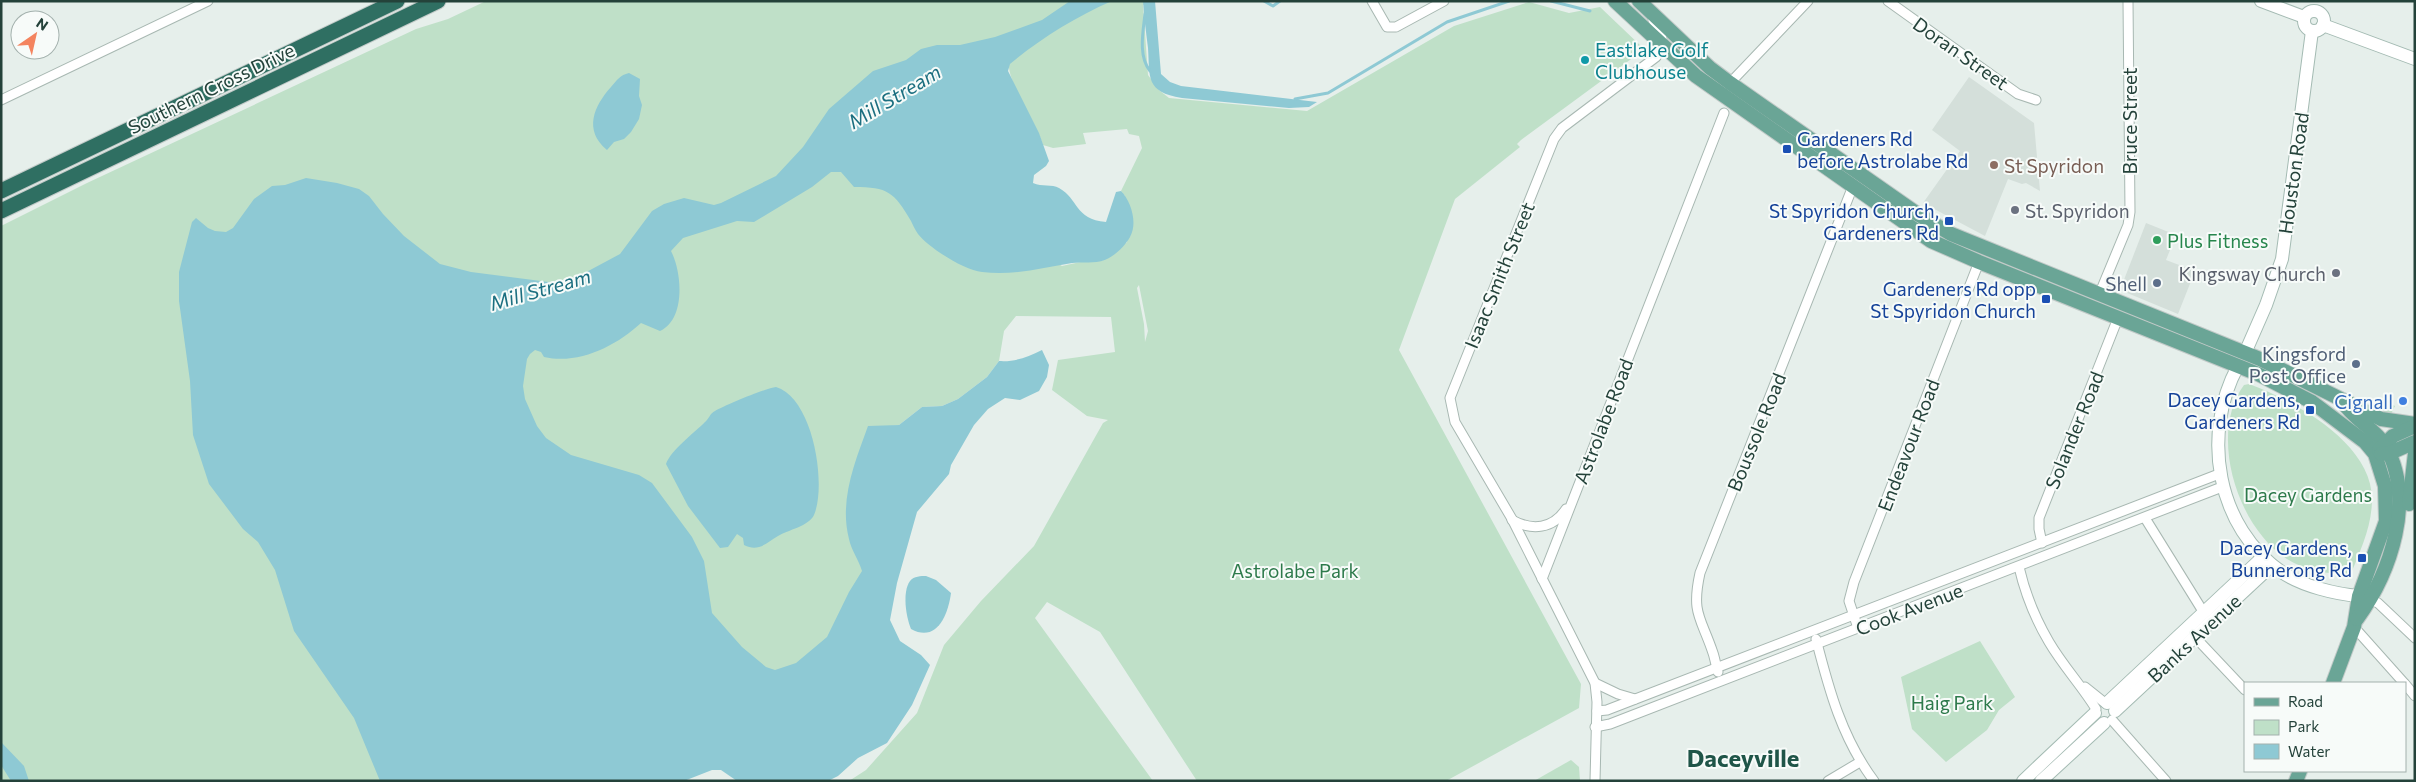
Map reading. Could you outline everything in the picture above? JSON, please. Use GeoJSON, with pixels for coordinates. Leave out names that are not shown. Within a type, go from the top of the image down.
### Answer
{"type":"FeatureCollection","features":[{"type":"Feature","properties":{"kind":"highway","name":"Southern Cross Drive"},"geometry":{"type":"LineString","coordinates":[[1,190],[397,1]]}},
{"type":"Feature","properties":{"kind":"highway","name":"Southern Cross Drive"},"geometry":{"type":"LineString","coordinates":[[1,211],[438,1]]}},
{"type":"Feature","properties":{"kind":"main road"},"geometry":{"type":"LineString","coordinates":[[1614,1],[1696,76],[1931,241],[2238,366],[2312,402],[2364,442],[2383,450],[2415,442]]}},
{"type":"Feature","properties":{"kind":"main road"},"geometry":{"type":"LineString","coordinates":[[1642,4],[1710,68],[1932,224],[1973,244],[2245,353],[2340,396],[2381,418],[2415,425]]}},
{"type":"Feature","properties":{"kind":"main road"},"geometry":{"type":"LineString","coordinates":[[2340,396],[2348,411],[2375,433],[2399,475],[2402,506],[2399,536]]}},
{"type":"Feature","properties":{"kind":"main road"},"geometry":{"type":"LineString","coordinates":[[2333,682],[2365,598],[2386,521],[2383,450],[2393,436],[2415,425]]}},
{"type":"Feature","properties":{"kind":"main road"},"geometry":{"type":"LineString","coordinates":[[2365,598],[2399,536],[2408,512],[2415,453]]}},
{"type":"Feature","properties":{"kind":"street"},"geometry":{"type":"LineString","coordinates":[[1372,1],[1387,27],[1396,27],[1444,1]]}},
{"type":"Feature","properties":{"kind":"street"},"geometry":{"type":"LineString","coordinates":[[1730,82],[1808,1]]}},
{"type":"Feature","properties":{"kind":"street","name":"Doran Street"},"geometry":{"type":"LineString","coordinates":[[1888,1],[2018,94],[2036,100]]}},
{"type":"Feature","properties":{"kind":"street","name":"Bruce Street"},"geometry":{"type":"LineString","coordinates":[[2099,295],[2128,224],[2130,212],[2128,1]]}},
{"type":"Feature","properties":{"kind":"street"},"geometry":{"type":"LineString","coordinates":[[2261,1],[2304,17]]}},
{"type":"Feature","properties":{"kind":"street"},"geometry":{"type":"LineString","coordinates":[[1,100],[201,2]]}},
{"type":"Feature","properties":{"kind":"street"},"geometry":{"type":"LineString","coordinates":[[1642,4],[1661,32],[1663,46]]}},
{"type":"Feature","properties":{"kind":"street"},"geometry":{"type":"LineString","coordinates":[[2318,28],[2323,17],[2317,6],[2304,17],[2304,25],[2415,59]]}},
{"type":"Feature","properties":{"kind":"street","name":"Houston Road"},"geometry":{"type":"LineString","coordinates":[[2238,366],[2266,305],[2282,259],[2318,28]]}},
{"type":"Feature","properties":{"kind":"street","name":"Isaac Smith Street"},"geometry":{"type":"LineString","coordinates":[[1542,579],[1512,519],[1455,422],[1450,398],[1554,139],[1562,128],[1656,57],[1663,46]]}},
{"type":"Feature","properties":{"kind":"street","name":"Astrolabe Road"},"geometry":{"type":"LineString","coordinates":[[1542,579],[1724,113]]}},
{"type":"Feature","properties":{"kind":"street","name":"Boussole Road"},"geometry":{"type":"LineString","coordinates":[[1720,680],[1714,654],[1696,613],[1696,589],[1700,573],[1853,186]]}},
{"type":"Feature","properties":{"kind":"street","name":"Endeavour Road"},"geometry":{"type":"LineString","coordinates":[[1858,628],[1849,601],[1854,582],[1979,262]]}},
{"type":"Feature","properties":{"kind":"street","name":"Solander Road"},"geometry":{"type":"LineString","coordinates":[[2042,543],[2040,518],[2118,318]]}},
{"type":"Feature","properties":{"kind":"street"},"geometry":{"type":"LineString","coordinates":[[2238,366],[2225,393],[2218,422],[2219,474],[2222,488],[2244,532],[2268,561],[2299,581],[2378,603],[2415,638]]}},
{"type":"Feature","properties":{"kind":"street","name":"Cook Avenue"},"geometry":{"type":"LineString","coordinates":[[1597,711],[1607,710],[1636,699],[2219,474]]}},
{"type":"Feature","properties":{"kind":"street","name":"Cook Avenue"},"geometry":{"type":"LineString","coordinates":[[1595,727],[1610,724],[2222,488]]}},
{"type":"Feature","properties":{"kind":"street"},"geometry":{"type":"LineString","coordinates":[[1512,519],[1524,526],[1547,525],[1561,516],[1574,496]]}},
{"type":"Feature","properties":{"kind":"street"},"geometry":{"type":"LineString","coordinates":[[2145,518],[2204,613]]}},
{"type":"Feature","properties":{"kind":"street","name":"Banks Avenue"},"geometry":{"type":"LineString","coordinates":[[2042,781],[2105,712],[2204,613],[2268,561]]}},
{"type":"Feature","properties":{"kind":"street","name":"Banks Avenue"},"geometry":{"type":"LineString","coordinates":[[2023,781],[2195,637],[2268,561]]}},
{"type":"Feature","properties":{"kind":"street"},"geometry":{"type":"LineString","coordinates":[[2019,567],[2026,590],[2049,642],[2081,684],[2166,781]]}},
{"type":"Feature","properties":{"kind":"street"},"geometry":{"type":"LineString","coordinates":[[1542,579],[1596,683],[1595,781]]}},
{"type":"Feature","properties":{"kind":"street"},"geometry":{"type":"LineString","coordinates":[[2356,623],[2402,682]]}},
{"type":"Feature","properties":{"kind":"street"},"geometry":{"type":"LineString","coordinates":[[1814,631],[1836,712],[1860,762],[1874,781]]}},
{"type":"Feature","properties":{"kind":"street"},"geometry":{"type":"LineString","coordinates":[[2195,637],[2244,689]]}},
{"type":"Feature","properties":{"kind":"street"},"geometry":{"type":"LineString","coordinates":[[1596,683],[1610,691],[1636,699]]}},
{"type":"Feature","properties":{"kind":"street"},"geometry":{"type":"LineString","coordinates":[[2406,686],[2415,696]]}},
{"type":"Feature","properties":{"kind":"street"},"geometry":{"type":"LineString","coordinates":[[1828,781],[1860,762]]}},
{"type":"Feature","properties":{"kind":"shaded area","name":"St Spyridon"},"geometry":{"type":"Polygon","coordinates":[[[1969,77],[2034,123],[2040,191],[2026,183],[2022,184],[2008,179],[1985,236],[1923,203],[1960,151],[1932,130],[1969,77]]]}},
{"type":"Feature","properties":{"kind":"shaded area"},"geometry":{"type":"Polygon","coordinates":[[[2146,223],[2176,235],[2166,260],[2195,271],[2178,314],[2120,290],[2146,223]]]}},
{"type":"Feature","properties":{"kind":"green space","name":"Astrolabe Park"},"geometry":{"type":"Polygon","coordinates":[[[486,1],[1157,1],[1143,5],[1148,75],[1159,90],[1169,98],[1307,111],[1454,26],[1529,2],[1569,13],[1600,7],[1642,47],[1642,51],[1521,140],[1517,144],[1520,147],[1455,199],[1399,350],[1581,684],[1579,708],[1446,781],[1197,781],[1100,632],[1047,602],[1035,618],[1153,781],[849,781],[866,770],[917,713],[944,645],[981,601],[1034,546],[1103,423],[1108,420],[1087,416],[1052,390],[1058,360],[1115,352],[1111,317],[1016,316],[1004,331],[999,361],[987,377],[958,399],[942,406],[922,407],[899,425],[891,426],[874,568],[815,671],[411,781],[1,781],[1,226],[87,183],[416,29],[448,19],[486,1]],[[1009,64],[893,166],[1062,266],[1085,261],[1102,261],[1127,242],[1125,196],[1121,191],[1142,148],[1139,136],[1129,134],[1127,129],[1083,133],[1086,144],[1053,148],[1043,145],[1013,81],[1009,64]],[[1139,285],[1137,288],[1144,324],[1145,342],[1148,331],[1139,285]]]}},
{"type":"Feature","properties":{"kind":"green space","name":"Dacey Gardens"},"geometry":{"type":"Polygon","coordinates":[[[2249,384],[2288,401],[2328,427],[2345,442],[2359,460],[2369,479],[2372,499],[2370,519],[2365,539],[2350,576],[2309,569],[2287,559],[2269,544],[2254,525],[2242,503],[2233,478],[2228,428],[2233,405],[2244,385],[2249,384]]]}},
{"type":"Feature","properties":{"kind":"green space"},"geometry":{"type":"Polygon","coordinates":[[[2379,399],[2395,406],[2391,414],[2384,412],[2377,405],[2379,399]]]}},
{"type":"Feature","properties":{"kind":"green space","name":"Haig Park"},"geometry":{"type":"Polygon","coordinates":[[[1980,641],[2015,697],[1999,710],[1987,730],[1946,762],[1912,729],[1901,677],[1980,641]]]}},
{"type":"Feature","properties":{"kind":"green space"},"geometry":{"type":"Polygon","coordinates":[[[1571,760],[1579,767],[1580,781],[1534,781],[1571,760]]]}},
{"type":"Feature","properties":{"kind":"water"},"geometry":{"type":"Polygon","coordinates":[[[1070,1],[1112,1],[1071,21],[1046,37],[1010,64],[1008,71],[1039,133],[1049,161],[1046,166],[1034,175],[1033,183],[1059,188],[1065,192],[1082,213],[1096,220],[1106,222],[1116,192],[1121,191],[1128,200],[1133,219],[1132,231],[1125,244],[1110,257],[1100,262],[1072,263],[1016,272],[994,273],[975,270],[947,258],[923,240],[900,203],[889,193],[875,188],[854,187],[841,172],[831,172],[812,187],[754,222],[737,221],[683,238],[671,251],[678,271],[678,306],[668,325],[660,331],[641,323],[620,339],[596,352],[583,356],[557,359],[544,357],[541,352],[535,350],[527,359],[523,386],[525,399],[537,426],[546,438],[571,455],[639,475],[652,483],[692,537],[704,561],[712,613],[742,647],[766,667],[775,670],[796,663],[827,637],[849,592],[862,571],[850,543],[846,524],[846,510],[850,481],[868,426],[899,425],[922,407],[942,406],[958,399],[987,377],[999,361],[1011,361],[1042,350],[1049,365],[1047,377],[1039,391],[1020,400],[1005,398],[988,409],[974,425],[951,465],[949,474],[917,512],[897,583],[890,620],[900,641],[921,655],[930,665],[912,705],[887,743],[858,758],[838,776],[828,781],[737,781],[721,770],[712,770],[684,781],[380,781],[354,718],[294,631],[275,570],[258,542],[243,529],[209,484],[193,435],[190,381],[179,301],[179,272],[192,222],[196,218],[208,228],[226,232],[233,228],[254,199],[272,186],[285,185],[306,178],[337,183],[359,189],[369,196],[404,236],[440,264],[471,272],[564,284],[620,254],[652,211],[664,204],[684,198],[714,205],[776,176],[803,147],[829,109],[873,71],[906,60],[921,49],[937,45],[960,45],[995,37],[1042,20],[1070,1]]]}},
{"type":"Feature","properties":{"kind":"water"},"geometry":{"type":"Polygon","coordinates":[[[1143,1],[1155,1],[1161,74],[1170,82],[1181,86],[1317,102],[1309,107],[1289,108],[1182,98],[1161,92],[1152,82],[1150,75],[1143,1]]]}},
{"type":"Feature","properties":{"kind":"water"},"geometry":{"type":"Polygon","coordinates":[[[629,73],[640,79],[639,96],[642,105],[639,119],[624,139],[614,142],[607,150],[595,134],[593,126],[596,110],[605,94],[617,80],[629,73]]]}},
{"type":"Feature","properties":{"kind":"water"},"geometry":{"type":"Polygon","coordinates":[[[776,387],[789,394],[799,407],[808,424],[814,443],[819,483],[818,501],[814,515],[803,525],[761,546],[753,548],[744,545],[743,538],[737,534],[728,547],[720,548],[688,506],[666,464],[678,447],[713,412],[746,397],[776,387]]]}},
{"type":"Feature","properties":{"kind":"water"},"geometry":{"type":"Polygon","coordinates":[[[926,576],[936,580],[951,593],[944,618],[934,630],[927,633],[911,629],[905,598],[910,581],[926,576]]]}},
{"type":"Feature","properties":{"kind":"water"},"geometry":{"type":"Polygon","coordinates":[[[1,742],[24,766],[29,781],[11,781],[1,765],[1,742]]]}},
{"type":"Feature","properties":{"kind":"waterway"},"geometry":{"type":"LineString","coordinates":[[1264,1],[1273,6],[1280,1]]}},
{"type":"Feature","properties":{"kind":"waterway"},"geometry":{"type":"LineString","coordinates":[[1295,99],[1328,93],[1447,22],[1509,1]]}},
{"type":"Feature","properties":{"kind":"waterway"},"geometry":{"type":"LineString","coordinates":[[1551,1],[1590,11]]}},
{"type":"Feature","properties":{"kind":"waterway","name":"Mill Stream"},"geometry":{"type":"LineString","coordinates":[[1145,14],[1143,51],[1146,65],[1150,71]]}},
{"type":"Feature","properties":{"kind":"place","name":"Eastlake Golf Clubhouse"},"geometry":{"type":"Point","coordinates":[1585,60]}},
{"type":"Feature","properties":{"kind":"place","name":"Gardeners Rd before Astrolabe Rd"},"geometry":{"type":"Point","coordinates":[1787,149]}},
{"type":"Feature","properties":{"kind":"place","name":"St Spyridon"},"geometry":{"type":"Point","coordinates":[1994,165]}},
{"type":"Feature","properties":{"kind":"place","name":"St. Spyridon"},"geometry":{"type":"Point","coordinates":[2015,210]}},
{"type":"Feature","properties":{"kind":"place","name":"St Spyridon Church, Gardeners Rd"},"geometry":{"type":"Point","coordinates":[1949,221]}},
{"type":"Feature","properties":{"kind":"place","name":"Plus Fitness"},"geometry":{"type":"Point","coordinates":[2157,240]}},
{"type":"Feature","properties":{"kind":"place","name":"Kingsway Church"},"geometry":{"type":"Point","coordinates":[2336,273]}},
{"type":"Feature","properties":{"kind":"place","name":"Shell"},"geometry":{"type":"Point","coordinates":[2157,283]}},
{"type":"Feature","properties":{"kind":"place","name":"Gardeners Rd opp St Spyridon Church"},"geometry":{"type":"Point","coordinates":[2046,299]}},
{"type":"Feature","properties":{"kind":"place","name":"Kingsford Post Office"},"geometry":{"type":"Point","coordinates":[2356,364]}},
{"type":"Feature","properties":{"kind":"place","name":"Cignall"},"geometry":{"type":"Point","coordinates":[2403,401]}},
{"type":"Feature","properties":{"kind":"place","name":"Dacey Gardens, Gardeners Rd"},"geometry":{"type":"Point","coordinates":[2310,410]}},
{"type":"Feature","properties":{"kind":"place","name":"Dacey Gardens, Bunnerong Rd"},"geometry":{"type":"Point","coordinates":[2362,558]}},
{"type":"Feature","properties":{"kind":"district","name":"Daceyville"},"geometry":{"type":"Point","coordinates":[1743,757]}}]}
